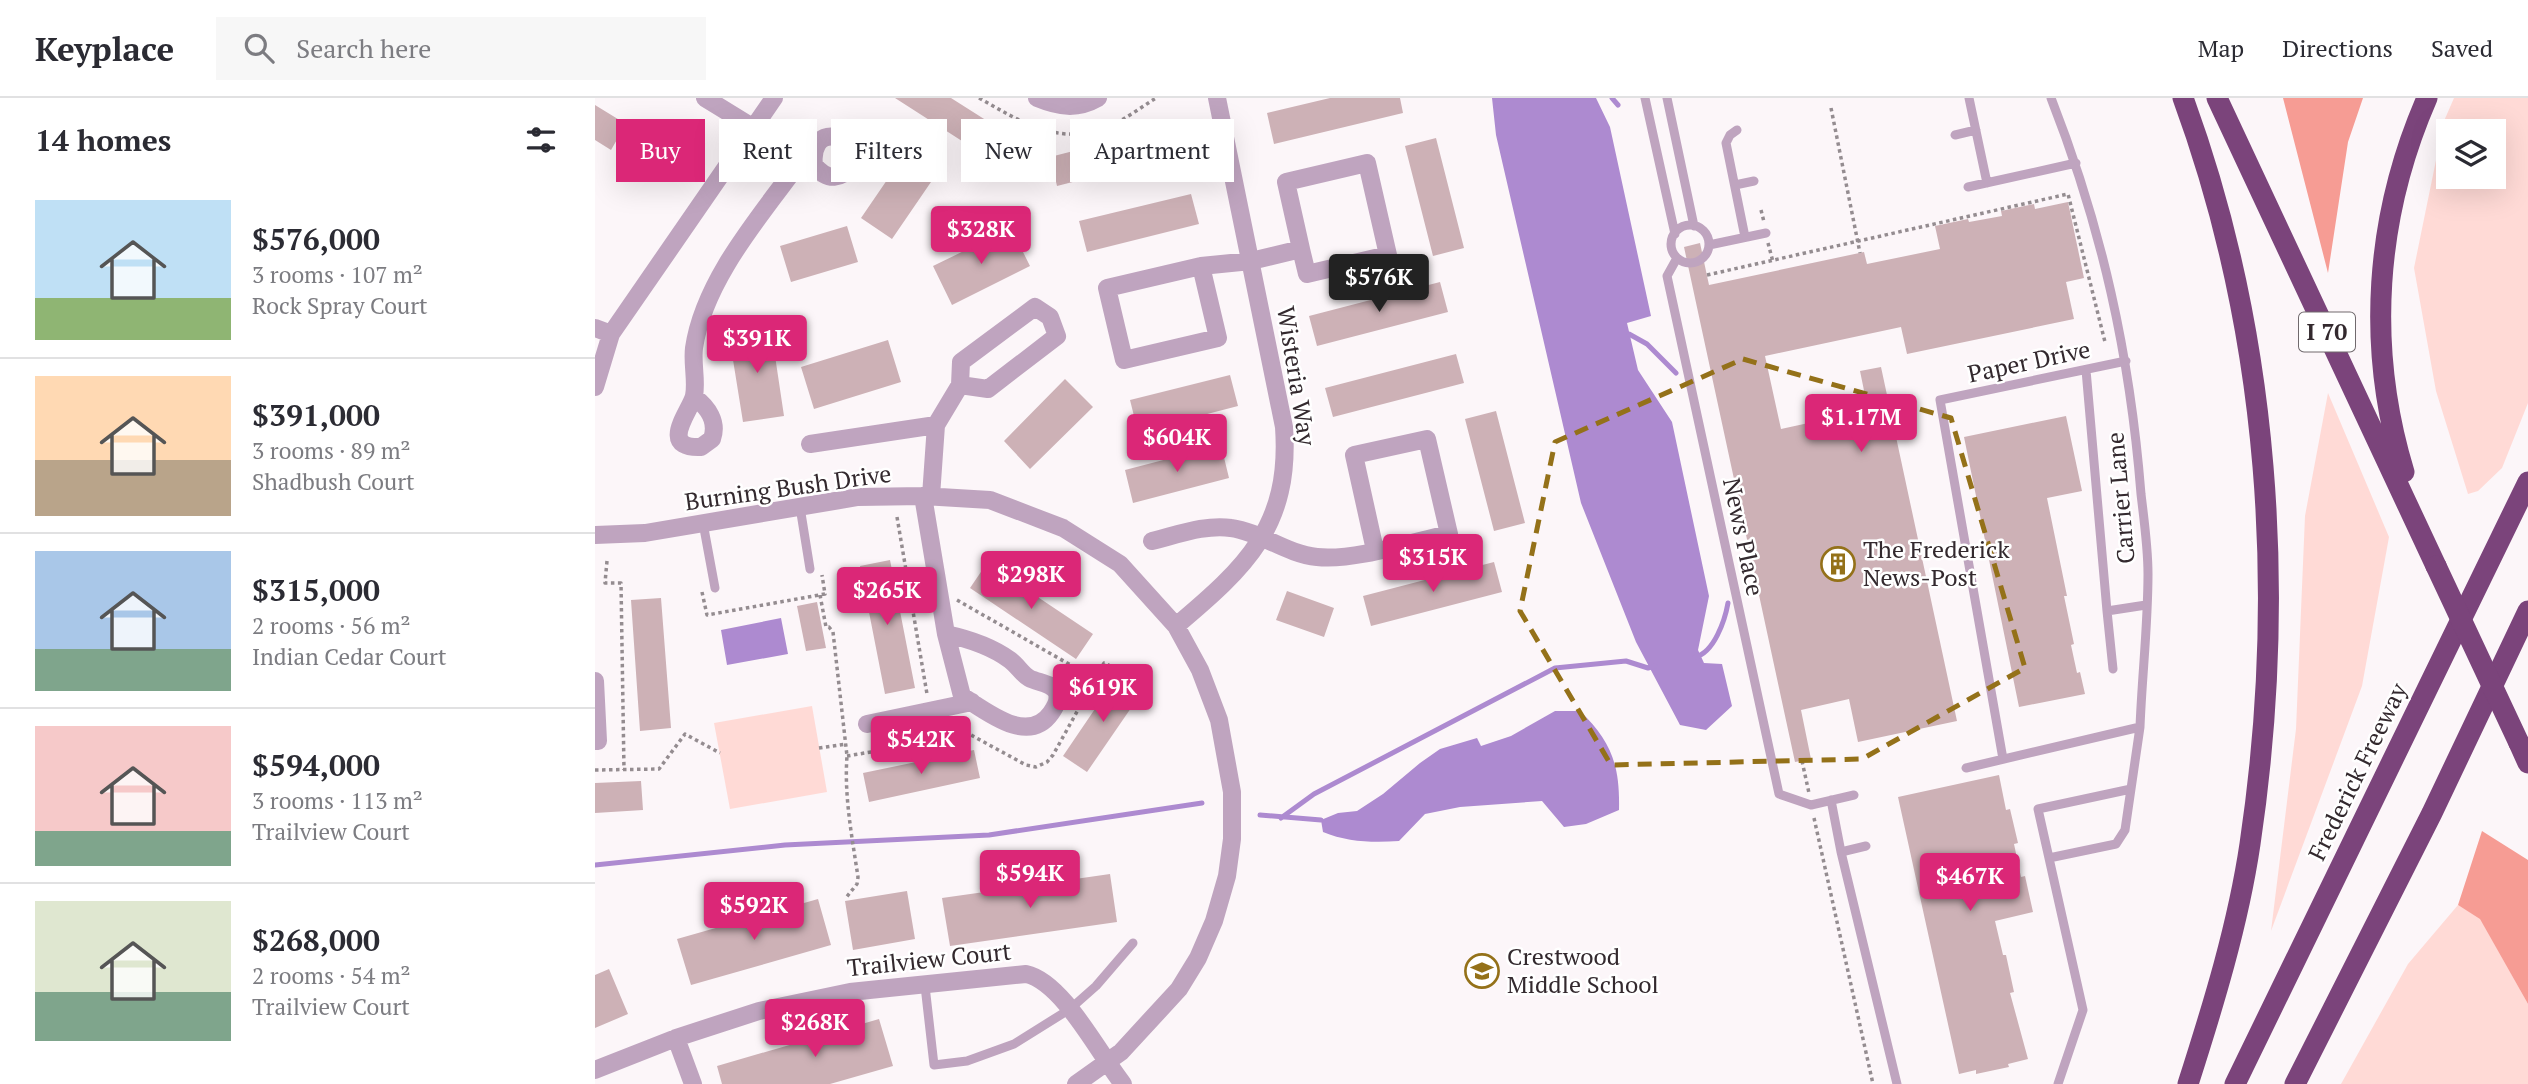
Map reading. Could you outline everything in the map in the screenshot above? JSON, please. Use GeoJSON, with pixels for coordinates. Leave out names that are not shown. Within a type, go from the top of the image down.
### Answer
{"type":"FeatureCollection","features":[{"type":"Feature","properties":{"kind":"highway"},"geometry":{"type":"LineString","coordinates":[[2183,98],[2218,206],[2238,296],[2253,376],[2264,463],[2269,550],[2268,650],[2250,845],[2231,939],[2188,1084]]}},
{"type":"Feature","properties":{"kind":"highway","name":"I 70"},"geometry":{"type":"LineString","coordinates":[[2217,98],[2528,763]]}},
{"type":"Feature","properties":{"kind":"highway"},"geometry":{"type":"LineString","coordinates":[[2427,98],[2410,136],[2394,193],[2384,241],[2379,293],[2386,393],[2397,451],[2437,566]]}},
{"type":"Feature","properties":{"kind":"highway","name":"Frederick Freeway"},"geometry":{"type":"LineString","coordinates":[[2235,1084],[2528,482]]}},
{"type":"Feature","properties":{"kind":"highway"},"geometry":{"type":"LineString","coordinates":[[2295,1084],[2432,813],[2528,611]]}},
{"type":"Feature","properties":{"kind":"street"},"geometry":{"type":"LineString","coordinates":[[705,98],[740,119]]}},
{"type":"Feature","properties":{"kind":"street"},"geometry":{"type":"LineString","coordinates":[[759,119],[774,98]]}},
{"type":"Feature","properties":{"kind":"street"},"geometry":{"type":"LineString","coordinates":[[1037,98],[1062,106],[1077,107],[1098,98]]}},
{"type":"Feature","properties":{"kind":"street","name":"Wisteria Way"},"geometry":{"type":"LineString","coordinates":[[1175,626],[1236,574],[1262,538],[1272,519],[1282,488],[1286,452],[1285,427],[1217,98]]}},
{"type":"Feature","properties":{"kind":"street"},"geometry":{"type":"LineString","coordinates":[[1367,163],[1388,255],[1307,274],[1301,249],[1286,182],[1367,163]]}},
{"type":"Feature","properties":{"kind":"street"},"geometry":{"type":"LineString","coordinates":[[595,387],[603,331],[719,173]]}},
{"type":"Feature","properties":{"kind":"street"},"geometry":{"type":"LineString","coordinates":[[694,397],[694,348],[707,301],[745,236],[791,182]]}},
{"type":"Feature","properties":{"kind":"street"},"geometry":{"type":"LineString","coordinates":[[1201,267],[1218,338],[1124,360],[1107,288],[1201,267],[1251,261],[1301,249]]}},
{"type":"Feature","properties":{"kind":"street"},"geometry":{"type":"LineString","coordinates":[[946,634],[972,639],[1010,660],[1028,678],[1052,687],[1057,694],[1057,704],[1049,716],[1030,727],[1008,723],[962,696],[946,634],[927,496],[936,425],[960,385],[961,362],[1035,307],[1049,317],[1057,336],[988,389],[960,385]]}},
{"type":"Feature","properties":{"kind":"street"},"geometry":{"type":"LineString","coordinates":[[810,444],[936,425]]}},
{"type":"Feature","properties":{"kind":"street"},"geometry":{"type":"LineString","coordinates":[[1152,541],[1213,528],[1232,528],[1294,552],[1318,557],[1375,550],[1449,534],[1427,439],[1354,455],[1375,550]]}},
{"type":"Feature","properties":{"kind":"street","name":"Burning Bush Drive"},"geometry":{"type":"LineString","coordinates":[[595,535],[645,533],[858,498],[927,496],[990,500],[1063,528],[1120,564],[1175,626],[1200,670],[1219,720],[1232,792],[1232,839],[1227,876],[1214,921],[1198,958],[1179,989],[1108,1064],[1076,1084]]}},
{"type":"Feature","properties":{"kind":"street"},"geometry":{"type":"LineString","coordinates":[[595,681],[598,741],[595,741]]}},
{"type":"Feature","properties":{"kind":"street"},"geometry":{"type":"LineString","coordinates":[[867,724],[972,702]]}},
{"type":"Feature","properties":{"kind":"street","name":"Trailview Court"},"geometry":{"type":"LineString","coordinates":[[595,1070],[676,1038],[772,1008],[850,992],[1026,974],[1039,977],[1070,1009],[1123,1084]]}},
{"type":"Feature","properties":{"kind":"street"},"geometry":{"type":"LineString","coordinates":[[676,1038],[693,1084]]}},
{"type":"Feature","properties":{"kind":"lane"},"geometry":{"type":"LineString","coordinates":[[1644,98],[1675,234]]}},
{"type":"Feature","properties":{"kind":"lane"},"geometry":{"type":"LineString","coordinates":[[1667,98],[1694,226]]}},
{"type":"Feature","properties":{"kind":"lane"},"geometry":{"type":"LineString","coordinates":[[1969,98],[1987,183]]}},
{"type":"Feature","properties":{"kind":"lane","name":"Carrier Lane"},"geometry":{"type":"LineString","coordinates":[[2049,858],[2116,844],[2125,830],[2140,727],[2148,573],[2139,460],[2126,361],[2105,260],[2076,163],[2051,98]]}},
{"type":"Feature","properties":{"kind":"lane"},"geometry":{"type":"LineString","coordinates":[[1737,130],[1730,135],[1726,143],[1745,237]]}},
{"type":"Feature","properties":{"kind":"lane"},"geometry":{"type":"LineString","coordinates":[[1955,135],[1976,130]]}},
{"type":"Feature","properties":{"kind":"lane"},"geometry":{"type":"LineString","coordinates":[[1968,187],[2076,163]]}},
{"type":"Feature","properties":{"kind":"lane"},"geometry":{"type":"LineString","coordinates":[[1735,186],[1754,181]]}},
{"type":"Feature","properties":{"kind":"lane"},"geometry":{"type":"LineString","coordinates":[[1687,226],[1694,226],[1702,230],[1707,237],[1707,254],[1701,260],[1684,263],[1672,250],[1671,242],[1675,234],[1687,226]]}},
{"type":"Feature","properties":{"kind":"lane"},"geometry":{"type":"LineString","coordinates":[[1709,246],[1766,233]]}},
{"type":"Feature","properties":{"kind":"lane","name":"News Place"},"geometry":{"type":"LineString","coordinates":[[1677,258],[1667,276],[1779,794],[1811,805]]}},
{"type":"Feature","properties":{"kind":"lane","name":"Paper Drive"},"geometry":{"type":"LineString","coordinates":[[2003,759],[1940,400],[2126,361]]}},
{"type":"Feature","properties":{"kind":"lane"},"geometry":{"type":"LineString","coordinates":[[2086,370],[2113,670]]}},
{"type":"Feature","properties":{"kind":"lane"},"geometry":{"type":"LineString","coordinates":[[800,507],[810,569]]}},
{"type":"Feature","properties":{"kind":"lane"},"geometry":{"type":"LineString","coordinates":[[703,523],[715,588]]}},
{"type":"Feature","properties":{"kind":"lane"},"geometry":{"type":"LineString","coordinates":[[2107,611],[2146,605]]}},
{"type":"Feature","properties":{"kind":"lane"},"geometry":{"type":"LineString","coordinates":[[1966,768],[2140,727]]}},
{"type":"Feature","properties":{"kind":"lane"},"geometry":{"type":"LineString","coordinates":[[2058,1084],[2083,1010],[2038,809],[2131,789]]}},
{"type":"Feature","properties":{"kind":"lane"},"geometry":{"type":"LineString","coordinates":[[1811,805],[1854,795]]}},
{"type":"Feature","properties":{"kind":"lane"},"geometry":{"type":"LineString","coordinates":[[1831,800],[1897,1084]]}},
{"type":"Feature","properties":{"kind":"lane"},"geometry":{"type":"LineString","coordinates":[[1841,852],[1866,846]]}},
{"type":"Feature","properties":{"kind":"lane"},"geometry":{"type":"LineString","coordinates":[[925,986],[934,1065],[967,1061],[1014,1044],[1070,1009],[1096,986],[1133,943]]}},
{"type":"Feature","properties":{"kind":"path"},"geometry":{"type":"LineString","coordinates":[[1831,108],[1860,253]]}},
{"type":"Feature","properties":{"kind":"path"},"geometry":{"type":"LineString","coordinates":[[1707,275],[2068,194],[2105,342]]}},
{"type":"Feature","properties":{"kind":"path"},"geometry":{"type":"LineString","coordinates":[[897,517],[930,711]]}},
{"type":"Feature","properties":{"kind":"path"},"geometry":{"type":"LineString","coordinates":[[607,561],[605,583],[621,583],[624,770]]}},
{"type":"Feature","properties":{"kind":"path"},"geometry":{"type":"LineString","coordinates":[[702,588],[707,615],[825,594],[821,571]]}},
{"type":"Feature","properties":{"kind":"path"},"geometry":{"type":"LineString","coordinates":[[820,595],[825,627],[829,626],[833,632],[858,877],[857,884],[845,898]]}},
{"type":"Feature","properties":{"kind":"path"},"geometry":{"type":"LineString","coordinates":[[951,596],[1095,679]]}},
{"type":"Feature","properties":{"kind":"path"},"geometry":{"type":"LineString","coordinates":[[595,771],[659,769],[685,734],[720,753]]}},
{"type":"Feature","properties":{"kind":"path"},"geometry":{"type":"LineString","coordinates":[[819,748],[846,744]]}},
{"type":"Feature","properties":{"kind":"path"},"geometry":{"type":"LineString","coordinates":[[1802,761],[1873,1084]]}},
{"type":"Feature","properties":{"kind":"highlighted area"},"geometry":{"type":"Polygon","coordinates":[[[1743,359],[1951,418],[2025,668],[1862,759],[1611,765],[1520,611],[1555,442],[1743,359]]]}},
{"type":"Feature","properties":{"kind":"shaded area"},"geometry":{"type":"Polygon","coordinates":[[[1492,98],[1596,98],[1610,127],[1651,316],[1627,323],[1638,370],[1672,422],[1709,596],[1698,650],[1704,663],[1722,664],[1732,706],[1706,730],[1680,725],[1636,642],[1581,503],[1496,135],[1492,98]]]}},
{"type":"Feature","properties":{"kind":"shaded area"},"geometry":{"type":"Polygon","coordinates":[[[2283,98],[2363,98],[2348,142],[2328,273],[2283,98]]]}},
{"type":"Feature","properties":{"kind":"shaded area"},"geometry":{"type":"Polygon","coordinates":[[[2454,98],[2528,98],[2528,403],[2502,468],[2478,491],[2468,494],[2436,391],[2414,268],[2436,160],[2436,189],[2506,189],[2506,119],[2445,119],[2454,98]]]}},
{"type":"Feature","properties":{"kind":"shaded area"},"geometry":{"type":"Polygon","coordinates":[[[2328,393],[2389,537],[2362,686],[2271,931],[2296,729],[2305,516],[2328,393]]]}},
{"type":"Feature","properties":{"kind":"shaded area"},"geometry":{"type":"Polygon","coordinates":[[[781,618],[788,654],[727,665],[721,630],[781,618]]]}},
{"type":"Feature","properties":{"kind":"shaded area"},"geometry":{"type":"Polygon","coordinates":[[[812,706],[827,792],[730,809],[714,723],[812,706]]]}},
{"type":"Feature","properties":{"kind":"shaded area"},"geometry":{"type":"Polygon","coordinates":[[[1555,711],[1580,711],[1600,733],[1616,768],[1619,810],[1586,824],[1564,827],[1542,801],[1460,807],[1425,814],[1399,841],[1360,841],[1323,832],[1321,820],[1338,813],[1357,811],[1440,749],[1477,738],[1481,746],[1511,736],[1555,711]]]}},
{"type":"Feature","properties":{"kind":"shaded area"},"geometry":{"type":"Polygon","coordinates":[[[2482,831],[2528,860],[2528,1004],[2480,919],[2458,905],[2482,831]]]}},
{"type":"Feature","properties":{"kind":"shaded area"},"geometry":{"type":"Polygon","coordinates":[[[2458,905],[2480,918],[2528,1004],[2528,1084],[2341,1084],[2408,964],[2458,905]]]}},
{"type":"Feature","properties":{"kind":"building"},"geometry":{"type":"Polygon","coordinates":[[[895,98],[951,98],[984,119],[961,119],[961,140],[947,131],[947,119],[928,119],[895,98]]]}},
{"type":"Feature","properties":{"kind":"building"},"geometry":{"type":"Polygon","coordinates":[[[1330,98],[1400,98],[1403,113],[1274,144],[1267,113],[1330,98]]]}},
{"type":"Feature","properties":{"kind":"building"},"geometry":{"type":"Polygon","coordinates":[[[595,105],[618,119],[616,141],[611,150],[595,140],[595,105]]]}},
{"type":"Feature","properties":{"kind":"building"},"geometry":{"type":"Polygon","coordinates":[[[1436,138],[1464,248],[1433,256],[1405,146],[1436,138]]]}},
{"type":"Feature","properties":{"kind":"building"},"geometry":{"type":"Polygon","coordinates":[[[1070,152],[1070,182],[1073,182],[1057,186],[1056,155],[1070,152]]]}},
{"type":"Feature","properties":{"kind":"building"},"geometry":{"type":"Polygon","coordinates":[[[886,182],[931,182],[892,239],[861,218],[886,182]]]}},
{"type":"Feature","properties":{"kind":"building"},"geometry":{"type":"Polygon","coordinates":[[[1191,194],[1199,224],[1087,252],[1079,221],[1191,194]]]}},
{"type":"Feature","properties":{"kind":"building","name":"The Frederick News-Post"},"geometry":{"type":"Polygon","coordinates":[[[2068,202],[2084,278],[2066,282],[2074,319],[1907,354],[1901,327],[1765,356],[1781,429],[1868,410],[1860,371],[1881,367],[1957,721],[1858,742],[1849,699],[1801,710],[1811,759],[1795,762],[1684,247],[1700,243],[1709,285],[1864,252],[1867,264],[1940,249],[1935,226],[2002,216],[2001,211],[2034,204],[2035,209],[2068,202]]]}},
{"type":"Feature","properties":{"kind":"building"},"geometry":{"type":"Polygon","coordinates":[[[847,226],[858,262],[791,282],[780,246],[847,226]]]}},
{"type":"Feature","properties":{"kind":"building"},"geometry":{"type":"Polygon","coordinates":[[[1011,228],[1030,266],[952,305],[933,266],[1011,228]]]}},
{"type":"Feature","properties":{"kind":"building"},"geometry":{"type":"Polygon","coordinates":[[[1440,282],[1448,312],[1317,346],[1309,316],[1440,282]]]}},
{"type":"Feature","properties":{"kind":"building"},"geometry":{"type":"Polygon","coordinates":[[[771,329],[784,416],[743,422],[729,335],[771,329]]]}},
{"type":"Feature","properties":{"kind":"building"},"geometry":{"type":"Polygon","coordinates":[[[888,340],[901,382],[814,409],[801,367],[888,340]]]}},
{"type":"Feature","properties":{"kind":"building"},"geometry":{"type":"Polygon","coordinates":[[[1456,354],[1464,383],[1333,417],[1325,388],[1456,354]]]}},
{"type":"Feature","properties":{"kind":"building"},"geometry":{"type":"Polygon","coordinates":[[[1230,375],[1238,406],[1138,432],[1130,400],[1230,375]]]}},
{"type":"Feature","properties":{"kind":"building"},"geometry":{"type":"Polygon","coordinates":[[[1065,379],[1093,407],[1030,469],[1004,441],[1065,379]]]}},
{"type":"Feature","properties":{"kind":"building"},"geometry":{"type":"Polygon","coordinates":[[[1496,411],[1525,523],[1494,531],[1465,419],[1496,411]]]}},
{"type":"Feature","properties":{"kind":"building"},"geometry":{"type":"Polygon","coordinates":[[[2066,416],[2082,491],[2047,498],[2067,596],[2064,596],[2074,644],[2071,645],[2085,694],[2019,707],[1964,437],[2066,416]]]}},
{"type":"Feature","properties":{"kind":"building"},"geometry":{"type":"Polygon","coordinates":[[[1221,445],[1229,478],[1133,503],[1125,470],[1221,445]]]}},
{"type":"Feature","properties":{"kind":"building"},"geometry":{"type":"Polygon","coordinates":[[[890,560],[915,688],[885,694],[860,566],[890,560]]]}},
{"type":"Feature","properties":{"kind":"building"},"geometry":{"type":"Polygon","coordinates":[[[1494,562],[1502,592],[1371,626],[1363,596],[1494,562]]]}},
{"type":"Feature","properties":{"kind":"building"},"geometry":{"type":"Polygon","coordinates":[[[987,563],[1093,634],[1076,659],[970,588],[987,563]]]}},
{"type":"Feature","properties":{"kind":"building"},"geometry":{"type":"Polygon","coordinates":[[[1287,591],[1334,608],[1324,637],[1276,620],[1287,591]]]}},
{"type":"Feature","properties":{"kind":"building"},"geometry":{"type":"Polygon","coordinates":[[[661,598],[671,728],[640,731],[631,600],[661,598]]]}},
{"type":"Feature","properties":{"kind":"building"},"geometry":{"type":"Polygon","coordinates":[[[817,602],[826,648],[806,651],[797,606],[817,602]]]}},
{"type":"Feature","properties":{"kind":"building"},"geometry":{"type":"Polygon","coordinates":[[[1118,675],[1142,692],[1087,772],[1063,756],[1118,675]]]}},
{"type":"Feature","properties":{"kind":"building"},"geometry":{"type":"Polygon","coordinates":[[[974,750],[980,778],[869,802],[863,773],[974,750]]]}},
{"type":"Feature","properties":{"kind":"building"},"geometry":{"type":"Polygon","coordinates":[[[1999,775],[2006,810],[2010,809],[2018,843],[2014,844],[2021,877],[2025,876],[2033,912],[1995,921],[2003,955],[2006,955],[2014,992],[2010,993],[2028,1059],[2008,1064],[2009,1067],[1976,1074],[1976,1070],[1959,1074],[1898,797],[1999,775]]]}},
{"type":"Feature","properties":{"kind":"building"},"geometry":{"type":"Polygon","coordinates":[[[641,781],[643,810],[595,813],[595,783],[641,781]]]}},
{"type":"Feature","properties":{"kind":"building"},"geometry":{"type":"Polygon","coordinates":[[[1110,874],[1117,922],[950,946],[942,898],[1110,874]]]}},
{"type":"Feature","properties":{"kind":"building"},"geometry":{"type":"Polygon","coordinates":[[[907,891],[915,939],[853,950],[845,901],[907,891]]]}},
{"type":"Feature","properties":{"kind":"building"},"geometry":{"type":"Polygon","coordinates":[[[818,899],[831,945],[691,985],[677,939],[818,899]]]}},
{"type":"Feature","properties":{"kind":"building"},"geometry":{"type":"Polygon","coordinates":[[[609,969],[628,1014],[595,1028],[595,975],[609,969]]]}},
{"type":"Feature","properties":{"kind":"building"},"geometry":{"type":"Polygon","coordinates":[[[879,1019],[893,1066],[830,1084],[722,1084],[717,1066],[879,1019]]]}},
{"type":"Feature","properties":{"kind":"waterway"},"geometry":{"type":"LineString","coordinates":[[1612,98],[1618,105]]}},
{"type":"Feature","properties":{"kind":"waterway"},"geometry":{"type":"LineString","coordinates":[[1629,334],[1647,344],[1676,373]]}},
{"type":"Feature","properties":{"kind":"waterway"},"geometry":{"type":"LineString","coordinates":[[1695,657],[1713,643],[1728,603]]}},
{"type":"Feature","properties":{"kind":"waterway"},"geometry":{"type":"LineString","coordinates":[[1281,818],[1314,794],[1555,668],[1626,661],[1648,668],[1655,666]]}},
{"type":"Feature","properties":{"kind":"waterway"},"geometry":{"type":"LineString","coordinates":[[595,865],[785,845],[989,835],[1202,803]]}},
{"type":"Feature","properties":{"kind":"waterway"},"geometry":{"type":"LineString","coordinates":[[1260,815],[1321,820]]}},
{"type":"Feature","properties":{"kind":"place","name":"The Frederick News-Post"},"geometry":{"type":"Point","coordinates":[1838,564]}},
{"type":"Feature","properties":{"kind":"place","name":"Crestwood Middle School"},"geometry":{"type":"Point","coordinates":[1482,971]}}]}
